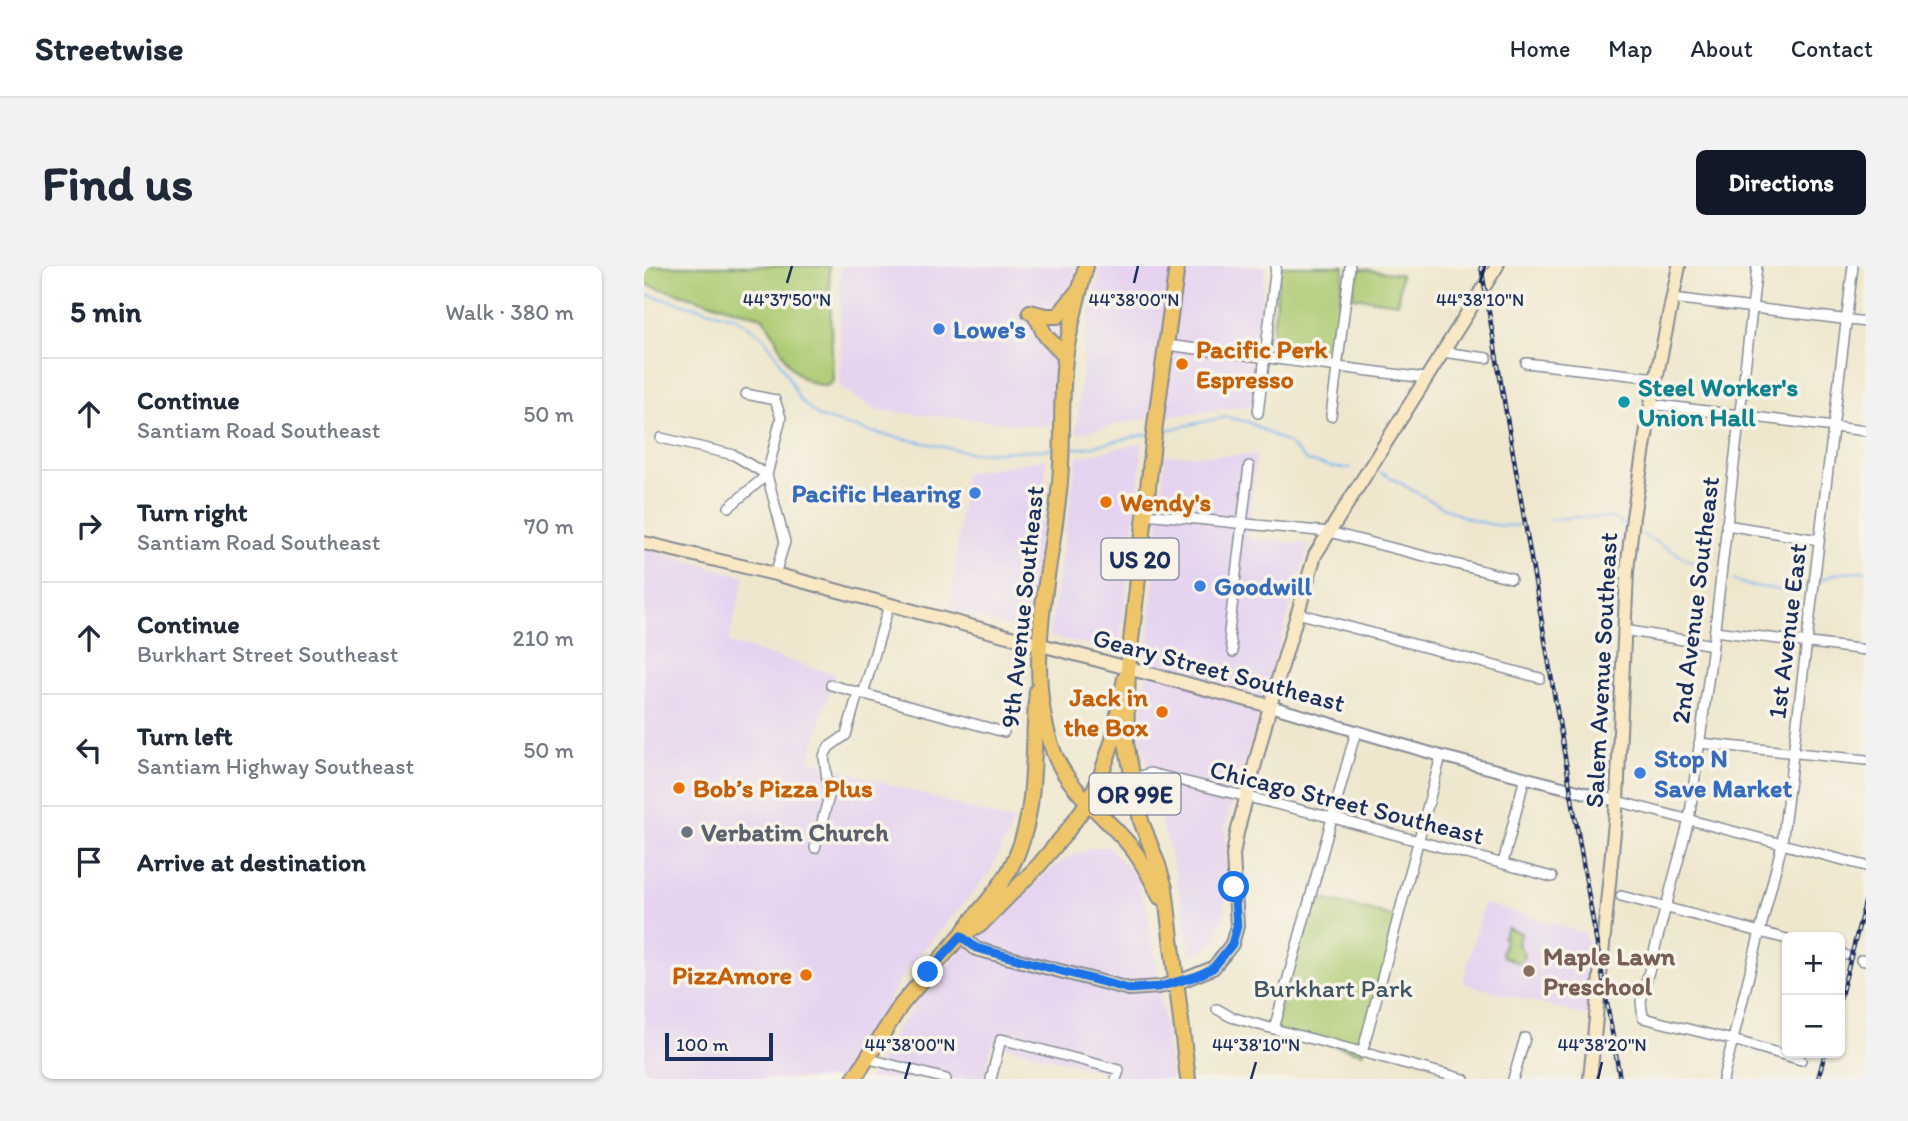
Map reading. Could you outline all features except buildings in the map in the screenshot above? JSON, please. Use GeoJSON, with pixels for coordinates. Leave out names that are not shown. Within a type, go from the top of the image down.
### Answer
{"type":"FeatureCollection","features":[{"type":"Feature","properties":{"kind":"main road","name":"9th Avenue Southeast"},"geometry":{"type":"LineString","coordinates":[[961,936],[1002,885],[1026,829],[1033,786],[1033,732],[1040,646],[1062,457],[1065,357],[1086,266]]}},
{"type":"Feature","properties":{"kind":"main road","name":"US 20"},"geometry":{"type":"LineString","coordinates":[[854,1079],[901,1005],[961,936],[980,925],[1039,865],[1088,802],[1100,778],[1113,740],[1128,668],[1155,425],[1177,266]]}},
{"type":"Feature","properties":{"kind":"main road"},"geometry":{"type":"LineString","coordinates":[[961,936],[976,948],[1129,989],[1176,983],[1213,968],[1232,944],[1237,926],[1233,855],[1270,706],[1315,555],[1497,266]]}},
{"type":"Feature","properties":{"kind":"main road","name":"Salem Avenue Southeast"},"geometry":{"type":"LineString","coordinates":[[1590,1079],[1617,801],[1627,570],[1651,404],[1679,266]]}},
{"type":"Feature","properties":{"kind":"main road"},"geometry":{"type":"LineString","coordinates":[[1065,357],[1045,334],[1039,319],[1030,312],[1058,316],[1080,288]]}},
{"type":"Feature","properties":{"kind":"main road","name":"Geary Street Southeast"},"geometry":{"type":"LineString","coordinates":[[644,543],[775,574],[1270,706]]}},
{"type":"Feature","properties":{"kind":"main road","name":"OR 99E"},"geometry":{"type":"LineString","coordinates":[[1128,668],[1126,743],[1140,821],[1161,876],[1188,1079]]}},
{"type":"Feature","properties":{"kind":"main road","name":"OR 99E"},"geometry":{"type":"LineString","coordinates":[[1039,681],[1046,730],[1055,756],[1067,778],[1132,847],[1151,877],[1168,915]]}},
{"type":"Feature","properties":{"kind":"street"},"geometry":{"type":"LineString","coordinates":[[1258,413],[1276,266]]}},
{"type":"Feature","properties":{"kind":"street"},"geometry":{"type":"LineString","coordinates":[[1331,416],[1350,266]]}},
{"type":"Feature","properties":{"kind":"street","name":"2nd Avenue Southeast"},"geometry":{"type":"LineString","coordinates":[[1733,1040],[1643,1018],[1642,1001],[1689,820],[1715,631],[1757,266]]}},
{"type":"Feature","properties":{"kind":"street","name":"1st Avenue East"},"geometry":{"type":"LineString","coordinates":[[1723,1079],[1782,844],[1853,266]]}},
{"type":"Feature","properties":{"kind":"street"},"geometry":{"type":"LineString","coordinates":[[1673,298],[1866,322]]}},
{"type":"Feature","properties":{"kind":"street"},"geometry":{"type":"LineString","coordinates":[[1166,345],[1425,377]]}},
{"type":"Feature","properties":{"kind":"street"},"geometry":{"type":"LineString","coordinates":[[1442,352],[1487,358]]}},
{"type":"Feature","properties":{"kind":"street"},"geometry":{"type":"LineString","coordinates":[[1526,363],[1656,378]]}},
{"type":"Feature","properties":{"kind":"street"},"geometry":{"type":"LineString","coordinates":[[746,394],[775,400],[781,418],[767,475],[785,542],[775,574]]}},
{"type":"Feature","properties":{"kind":"street"},"geometry":{"type":"LineString","coordinates":[[1651,404],[1866,431]]}},
{"type":"Feature","properties":{"kind":"street"},"geometry":{"type":"LineString","coordinates":[[661,438],[734,455],[767,475]]}},
{"type":"Feature","properties":{"kind":"street"},"geometry":{"type":"LineString","coordinates":[[1233,652],[1229,632],[1249,466]]}},
{"type":"Feature","properties":{"kind":"street"},"geometry":{"type":"LineString","coordinates":[[729,507],[767,475]]}},
{"type":"Feature","properties":{"kind":"street"},"geometry":{"type":"LineString","coordinates":[[1145,514],[1329,531],[1511,578]]}},
{"type":"Feature","properties":{"kind":"street"},"geometry":{"type":"LineString","coordinates":[[1726,525],[1819,540]]}},
{"type":"Feature","properties":{"kind":"street"},"geometry":{"type":"LineString","coordinates":[[815,848],[829,796],[824,756],[829,747],[846,735],[889,605]]}},
{"type":"Feature","properties":{"kind":"street"},"geometry":{"type":"LineString","coordinates":[[1297,612],[1540,678]]}},
{"type":"Feature","properties":{"kind":"street"},"geometry":{"type":"LineString","coordinates":[[1624,630],[1713,645]]}},
{"type":"Feature","properties":{"kind":"street"},"geometry":{"type":"LineString","coordinates":[[1715,631],[1866,650]]}},
{"type":"Feature","properties":{"kind":"street"},"geometry":{"type":"LineString","coordinates":[[831,685],[1004,732]]}},
{"type":"Feature","properties":{"kind":"street","name":"Geary Street Southeast"},"geometry":{"type":"LineString","coordinates":[[1270,706],[1441,756],[1866,866]]}},
{"type":"Feature","properties":{"kind":"street"},"geometry":{"type":"LineString","coordinates":[[1274,1029],[1356,731]]}},
{"type":"Feature","properties":{"kind":"street"},"geometry":{"type":"LineString","coordinates":[[1699,743],[1866,760]]}},
{"type":"Feature","properties":{"kind":"street"},"geometry":{"type":"LineString","coordinates":[[1362,1053],[1441,756]]}},
{"type":"Feature","properties":{"kind":"street","name":"Chicago Street Southeast"},"geometry":{"type":"LineString","coordinates":[[1132,779],[1150,773],[1333,818],[1552,877]]}},
{"type":"Feature","properties":{"kind":"street"},"geometry":{"type":"LineString","coordinates":[[1503,863],[1525,777]]}},
{"type":"Feature","properties":{"kind":"street"},"geometry":{"type":"LineString","coordinates":[[1621,896],[1782,938]]}},
{"type":"Feature","properties":{"kind":"street"},"geometry":{"type":"LineString","coordinates":[[1217,1009],[1231,1017],[1464,1079]]}},
{"type":"Feature","properties":{"kind":"street"},"geometry":{"type":"LineString","coordinates":[[1513,1079],[1525,1038]]}},
{"type":"Feature","properties":{"kind":"street"},"geometry":{"type":"LineString","coordinates":[[991,1079],[1001,1039],[1117,1075]]}},
{"type":"Feature","properties":{"kind":"street"},"geometry":{"type":"LineString","coordinates":[[1733,1040],[1801,1060]]}},
{"type":"Feature","properties":{"kind":"street"},"geometry":{"type":"LineString","coordinates":[[866,1058],[946,1079]]}},
{"type":"Feature","properties":{"kind":"shaded area"},"geometry":{"type":"Polygon","coordinates":[[[840,266],[1076,266],[1050,427],[876,410],[840,387],[840,266]]]}},
{"type":"Feature","properties":{"kind":"shaded area"},"geometry":{"type":"Polygon","coordinates":[[[1100,266],[1266,266],[1253,361],[1253,405],[1138,420],[1076,434],[1085,340],[1100,266]]]}},
{"type":"Feature","properties":{"kind":"shaded area"},"geometry":{"type":"Polygon","coordinates":[[[1143,443],[1119,652],[1049,636],[1077,457],[1143,443]]]}},
{"type":"Feature","properties":{"kind":"shaded area"},"geometry":{"type":"Polygon","coordinates":[[[1165,455],[1256,455],[1248,538],[1309,545],[1226,825],[1227,885],[1223,918],[1212,943],[1204,950],[1191,954],[1176,878],[1140,735],[1165,455]]]}},
{"type":"Feature","properties":{"kind":"shaded area"},"geometry":{"type":"Polygon","coordinates":[[[1046,459],[1034,634],[951,610],[964,473],[1046,459]]]}},
{"type":"Feature","properties":{"kind":"shaded area"},"geometry":{"type":"Polygon","coordinates":[[[644,549],[745,576],[728,643],[835,674],[809,760],[1014,822],[989,874],[905,972],[843,1079],[644,1079],[644,549]]]}},
{"type":"Feature","properties":{"kind":"shaded area"},"geometry":{"type":"Polygon","coordinates":[[[1096,847],[1108,847],[1137,878],[1149,918],[1172,1079],[1107,1079],[1108,1073],[993,1043],[983,1079],[918,1079],[908,1076],[907,1079],[869,1079],[899,1025],[961,949],[1009,911],[1047,872],[1068,857],[1096,847]]]}},
{"type":"Feature","properties":{"kind":"shaded area","name":"Maple Lawn Preschool"},"geometry":{"type":"Polygon","coordinates":[[[1483,903],[1585,933],[1593,959],[1587,1016],[1463,983],[1483,903]]]}},
{"type":"Feature","properties":{"kind":"green space"},"geometry":{"type":"Polygon","coordinates":[[[644,266],[829,266],[833,381],[819,385],[795,371],[762,317],[644,284],[644,266]]]}},
{"type":"Feature","properties":{"kind":"green space"},"geometry":{"type":"Polygon","coordinates":[[[1280,266],[1344,266],[1334,360],[1270,353],[1280,266]]]}},
{"type":"Feature","properties":{"kind":"green space"},"geometry":{"type":"Polygon","coordinates":[[[1355,268],[1401,274],[1398,303],[1352,297],[1355,268]]]}},
{"type":"Feature","properties":{"kind":"green space","name":"Burkhart Park"},"geometry":{"type":"Polygon","coordinates":[[[1311,896],[1399,918],[1362,1053],[1274,1029],[1311,896]]]}},
{"type":"Feature","properties":{"kind":"green space"},"geometry":{"type":"Polygon","coordinates":[[[1507,928],[1521,933],[1518,944],[1524,954],[1518,963],[1502,953],[1505,940],[1503,937],[1507,928]]]}},
{"type":"Feature","properties":{"kind":"waterway"},"geometry":{"type":"LineString","coordinates":[[644,294],[735,317],[762,336],[776,354],[800,400],[819,417],[871,432],[973,453],[1055,449]]}},
{"type":"Feature","properties":{"kind":"waterway"},"geometry":{"type":"LineString","coordinates":[[1161,431],[1226,417],[1248,422],[1288,443],[1307,461],[1337,468],[1351,468]]}},
{"type":"Feature","properties":{"kind":"waterway"},"geometry":{"type":"LineString","coordinates":[[1068,448],[1084,448],[1148,434]]}},
{"type":"Feature","properties":{"kind":"waterway"},"geometry":{"type":"LineString","coordinates":[[1381,472],[1465,517],[1502,526],[1520,525]]}},
{"type":"Feature","properties":{"kind":"waterway"},"geometry":{"type":"LineString","coordinates":[[1550,520],[1575,517],[1613,518],[1627,526]]}},
{"type":"Feature","properties":{"kind":"waterway"},"geometry":{"type":"LineString","coordinates":[[1638,532],[1701,567]]}},
{"type":"Feature","properties":{"kind":"waterway"},"geometry":{"type":"LineString","coordinates":[[1818,582],[1835,574],[1866,571]]}},
{"type":"Feature","properties":{"kind":"waterway"},"geometry":{"type":"LineString","coordinates":[[1733,580],[1747,585],[1793,592],[1810,585]]}},
{"type":"Feature","properties":{"kind":"railway"},"geometry":{"type":"LineString","coordinates":[[1481,266],[1620,1079]]}},
{"type":"Feature","properties":{"kind":"railway"},"geometry":{"type":"LineString","coordinates":[[1841,995],[1866,899]]}},
{"type":"Feature","properties":{"kind":"railway"},"geometry":{"type":"LineString","coordinates":[[1818,1079],[1824,1058]]}},
{"type":"Feature","properties":{"kind":"place","name":"Lowe's"},"geometry":{"type":"Point","coordinates":[939,329]}},
{"type":"Feature","properties":{"kind":"place","name":"Pacific Perk Espresso"},"geometry":{"type":"Point","coordinates":[1182,364]}},
{"type":"Feature","properties":{"kind":"place","name":"Steel Worker's Union Hall"},"geometry":{"type":"Point","coordinates":[1624,402]}},
{"type":"Feature","properties":{"kind":"place","name":"Pacific Hearing"},"geometry":{"type":"Point","coordinates":[975,493]}},
{"type":"Feature","properties":{"kind":"place","name":"Wendy's"},"geometry":{"type":"Point","coordinates":[1106,502]}},
{"type":"Feature","properties":{"kind":"place","name":"Goodwill"},"geometry":{"type":"Point","coordinates":[1200,586]}},
{"type":"Feature","properties":{"kind":"place","name":"Jack in the Box"},"geometry":{"type":"Point","coordinates":[1162,712]}},
{"type":"Feature","properties":{"kind":"place","name":"Stop N Save Market"},"geometry":{"type":"Point","coordinates":[1640,773]}},
{"type":"Feature","properties":{"kind":"place","name":"Bob’s Pizza Plus"},"geometry":{"type":"Point","coordinates":[679,788]}},
{"type":"Feature","properties":{"kind":"place","name":"Verbatim Church"},"geometry":{"type":"Point","coordinates":[687,832]}},
{"type":"Feature","properties":{"kind":"place","name":"Maple Lawn Preschool"},"geometry":{"type":"Point","coordinates":[1529,971]}},
{"type":"Feature","properties":{"kind":"place","name":"PizzAmore"},"geometry":{"type":"Point","coordinates":[806,975]}},
{"type":"Feature","properties":{"kind":"route"},"geometry":{"type":"LineString","coordinates":[[928,972],[961,936],[976,948],[1129,989],[1176,983],[1213,968],[1232,944],[1237,926],[1234,887]]}}]}
